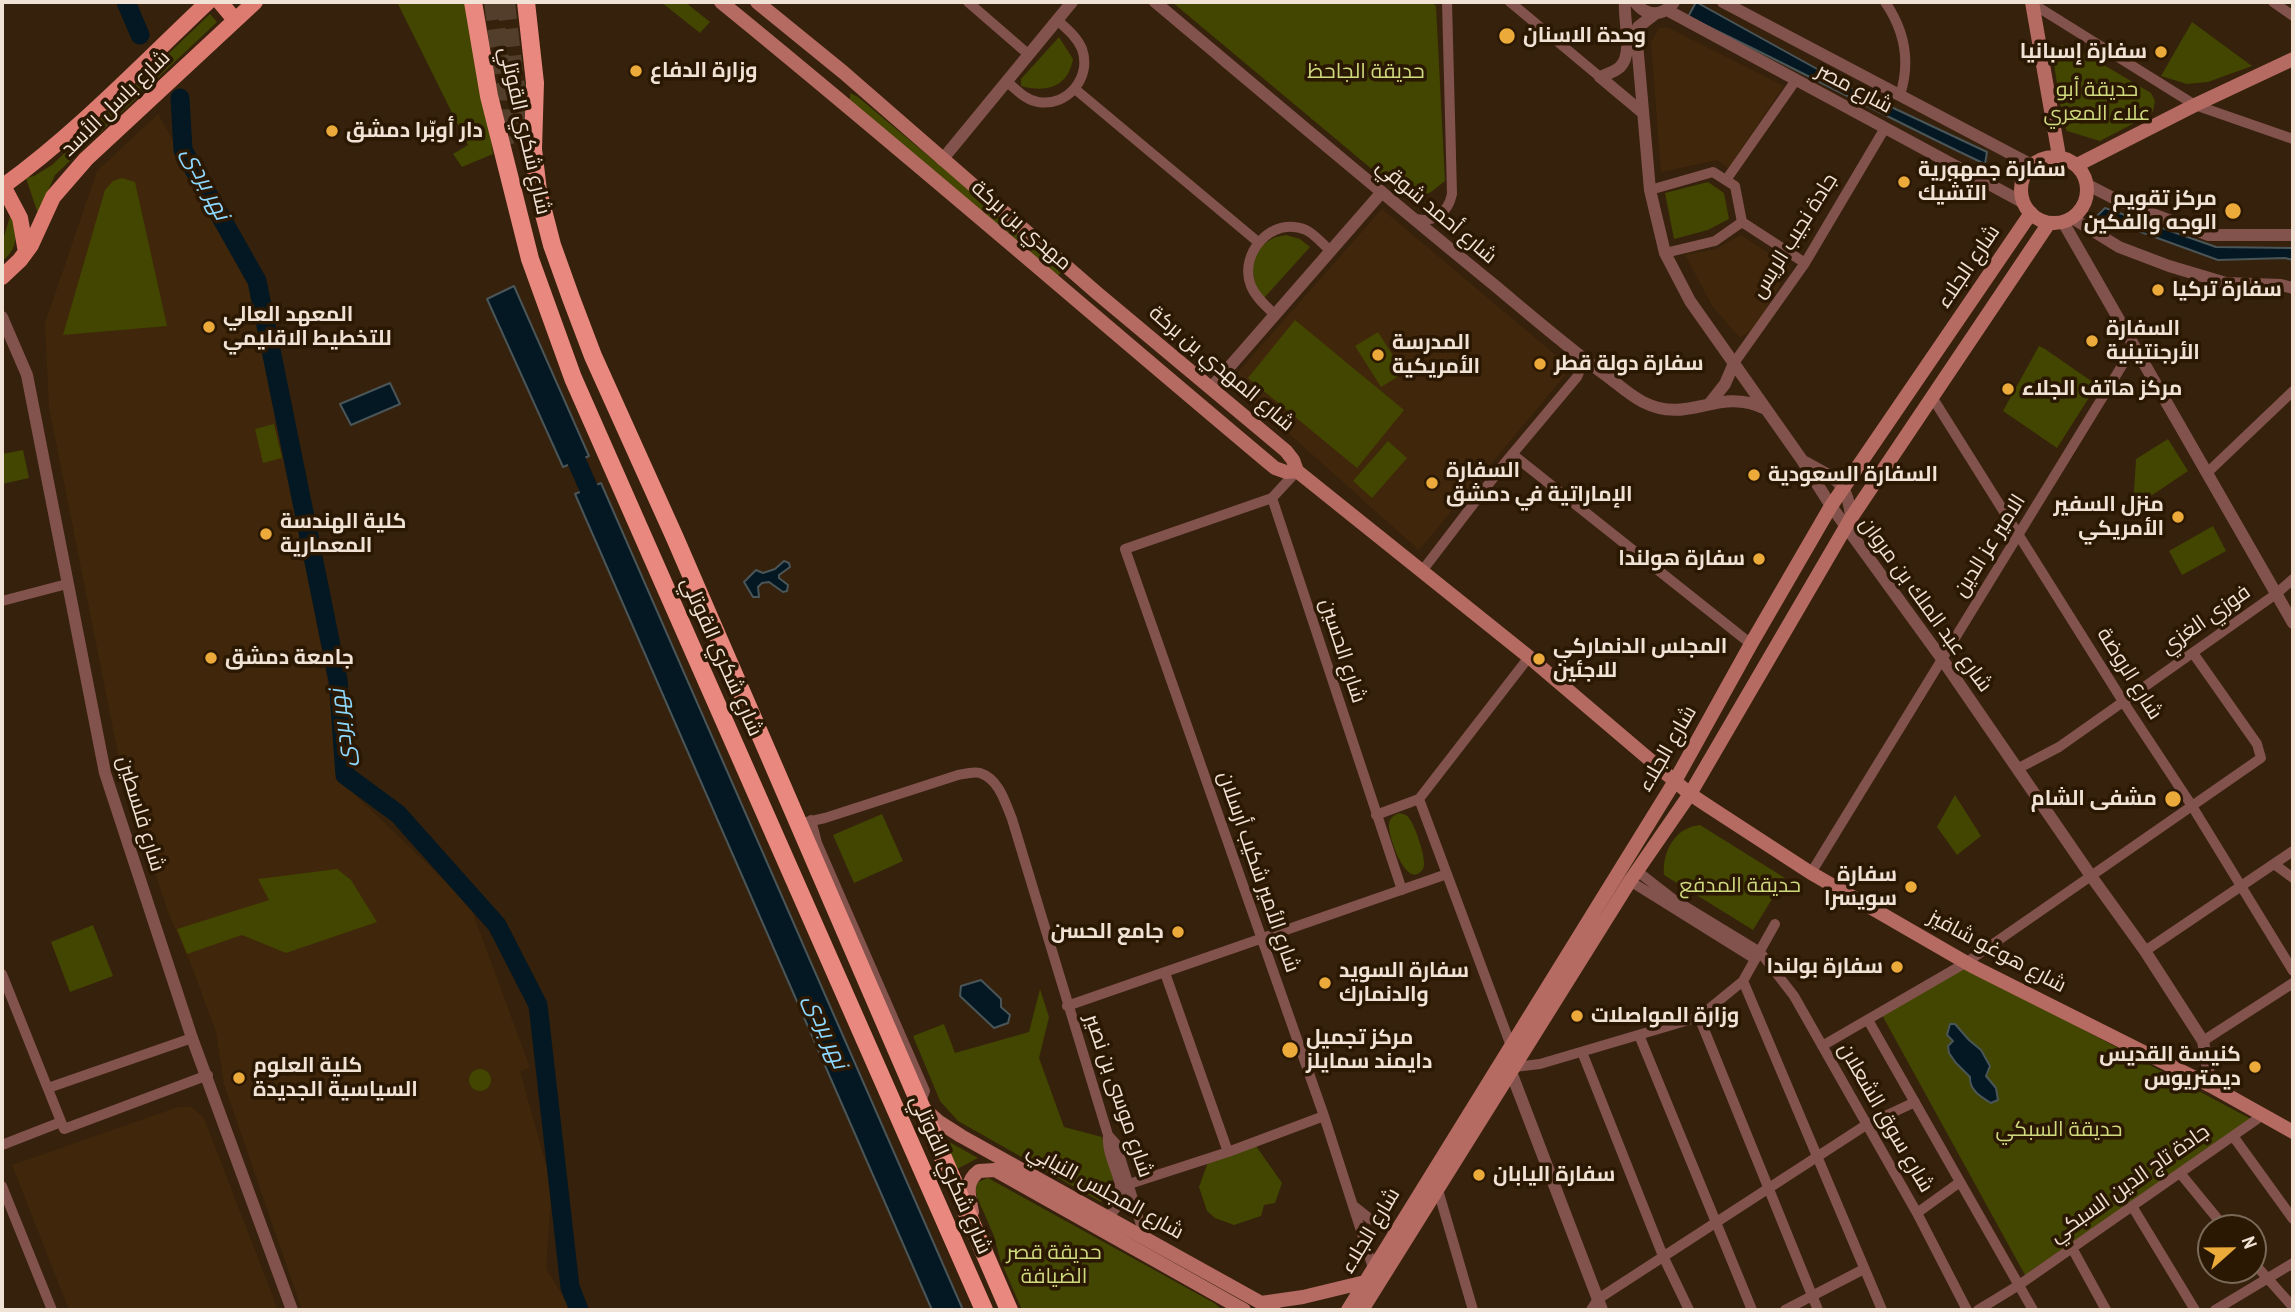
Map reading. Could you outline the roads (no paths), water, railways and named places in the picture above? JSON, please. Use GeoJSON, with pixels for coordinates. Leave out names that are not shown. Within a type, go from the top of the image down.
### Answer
{"type":"FeatureCollection","features":[{"type":"Feature","properties":{"kind":"highway","name":"شارع شكري القوتلي"},"geometry":{"type":"LineString","coordinates":[[473,2],[489,96],[530,259],[573,378],[984,1310]]}},
{"type":"Feature","properties":{"kind":"highway","name":"شارع شكري القوتلي"},"geometry":{"type":"LineString","coordinates":[[526,2],[535,83],[533,149],[538,191],[552,245],[593,356],[804,822],[920,1104],[1009,1310]]}},
{"type":"Feature","properties":{"kind":"main road","name":"شارع باسل الأسد"},"geometry":{"type":"LineString","coordinates":[[2,186],[36,162],[84,120],[208,2]]}},
{"type":"Feature","properties":{"kind":"main road"},"geometry":{"type":"LineString","coordinates":[[220,2],[236,20]]}},
{"type":"Feature","properties":{"kind":"main road","name":"شارع باسل الأسد"},"geometry":{"type":"LineString","coordinates":[[5,275],[31,245],[52,197],[86,159],[255,2]]}},
{"type":"Feature","properties":{"kind":"main road","name":"مهدي بن بركة"},"geometry":{"type":"LineString","coordinates":[[721,2],[848,106],[1275,468],[1286,472],[1297,471]]}},
{"type":"Feature","properties":{"kind":"main road","name":"شارع المهدي بن بركة"},"geometry":{"type":"LineString","coordinates":[[757,2],[843,72],[1097,293],[1286,451],[1297,471],[1529,657],[1690,794]]}},
{"type":"Feature","properties":{"kind":"main road"},"geometry":{"type":"LineString","coordinates":[[2032,2],[2059,156]]}},
{"type":"Feature","properties":{"kind":"main road"},"geometry":{"type":"LineString","coordinates":[[2077,165],[2293,59]]}},
{"type":"Feature","properties":{"kind":"main road"},"geometry":{"type":"LineString","coordinates":[[2059,156],[2077,165],[2088,185],[2085,204],[2061,221],[2027,208],[2022,182],[2032,165],[2040,159],[2059,156]]}},
{"type":"Feature","properties":{"kind":"main road"},"geometry":{"type":"LineString","coordinates":[[2,186],[20,218],[26,252]]}},
{"type":"Feature","properties":{"kind":"main road","name":"شارع الجلاء"},"geometry":{"type":"LineString","coordinates":[[1348,1310],[1675,781],[1831,506],[2027,208]]}},
{"type":"Feature","properties":{"kind":"main road","name":"شارع الجلاء"},"geometry":{"type":"LineString","coordinates":[[1362,1310],[1633,876],[1690,794],[1849,523],[1932,397],[2061,221]]}},
{"type":"Feature","properties":{"kind":"main road"},"geometry":{"type":"LineString","coordinates":[[1083,307],[1088,298],[1097,293]]}},
{"type":"Feature","properties":{"kind":"main road"},"geometry":{"type":"LineString","coordinates":[[1100,322],[1115,308]]}},
{"type":"Feature","properties":{"kind":"main road","name":"شارع هوغو شافيز"},"geometry":{"type":"LineString","coordinates":[[1690,794],[1811,873],[1967,962],[2211,1086],[2293,1132]]}},
{"type":"Feature","properties":{"kind":"main road","name":"شارع المجلس النيابي"},"geometry":{"type":"LineString","coordinates":[[920,1104],[939,1122],[961,1136],[1267,1307]]}},
{"type":"Feature","properties":{"kind":"main road","name":"شارع المجلس النيابي"},"geometry":{"type":"LineString","coordinates":[[974,1227],[968,1184],[979,1171],[995,1170],[1244,1310]]}},
{"type":"Feature","properties":{"kind":"main road"},"geometry":{"type":"LineString","coordinates":[[1267,1307],[1365,1282]]}},
{"type":"Feature","properties":{"kind":"street"},"geometry":{"type":"LineString","coordinates":[[968,2],[1028,54]]}},
{"type":"Feature","properties":{"kind":"street"},"geometry":{"type":"LineString","coordinates":[[942,160],[1072,2]]}},
{"type":"Feature","properties":{"kind":"street","name":"شارع أحمد شوقي"},"geometry":{"type":"LineString","coordinates":[[1155,2],[1584,360],[1637,398],[1657,407],[1678,410],[1737,400],[1766,410]]}},
{"type":"Feature","properties":{"kind":"street"},"geometry":{"type":"LineString","coordinates":[[1415,219],[1427,220],[1440,215],[1448,206],[1452,194],[1447,2]]}},
{"type":"Feature","properties":{"kind":"street"},"geometry":{"type":"LineString","coordinates":[[1510,2],[1643,113]]}},
{"type":"Feature","properties":{"kind":"street"},"geometry":{"type":"LineString","coordinates":[[1600,77],[1618,69],[1624,62],[1627,29],[1625,2]]}},
{"type":"Feature","properties":{"kind":"street","name":"شارع مصر"},"geometry":{"type":"LineString","coordinates":[[1635,2],[1643,10],[1665,9],[2027,208]]}},
{"type":"Feature","properties":{"kind":"street","name":"شارع مصر"},"geometry":{"type":"LineString","coordinates":[[1723,2],[2032,165]]}},
{"type":"Feature","properties":{"kind":"street"},"geometry":{"type":"LineString","coordinates":[[1885,2],[1895,17],[1905,49],[1906,78],[1900,95]]}},
{"type":"Feature","properties":{"kind":"street"},"geometry":{"type":"LineString","coordinates":[[2032,2],[2195,105],[2293,139]]}},
{"type":"Feature","properties":{"kind":"street"},"geometry":{"type":"LineString","coordinates":[[2273,2],[2293,16]]}},
{"type":"Feature","properties":{"kind":"street","name":"شارع عبد الملك بن مروان"},"geometry":{"type":"LineString","coordinates":[[1665,9],[1638,27],[1637,43],[1650,190],[1665,253],[1690,301],[1802,460],[1831,506],[1849,523],[2145,951],[2203,1041],[2211,1086]]}},
{"type":"Feature","properties":{"kind":"street"},"geometry":{"type":"LineString","coordinates":[[1006,81],[1026,98],[1037,102],[1051,103],[1076,89],[1083,75],[1081,47],[1057,20]]}},
{"type":"Feature","properties":{"kind":"street"},"geometry":{"type":"LineString","coordinates":[[1726,180],[1796,80]]}},
{"type":"Feature","properties":{"kind":"street"},"geometry":{"type":"LineString","coordinates":[[1076,89],[1258,242]]}},
{"type":"Feature","properties":{"kind":"street","name":"جادة نجيب الريس"},"geometry":{"type":"LineString","coordinates":[[1734,362],[1805,263],[1885,128]]}},
{"type":"Feature","properties":{"kind":"street"},"geometry":{"type":"LineString","coordinates":[[1650,190],[1713,172],[1735,186],[1742,222],[1805,263]]}},
{"type":"Feature","properties":{"kind":"street"},"geometry":{"type":"LineString","coordinates":[[2088,185],[2119,201],[2208,235],[2293,235]]}},
{"type":"Feature","properties":{"kind":"street"},"geometry":{"type":"LineString","coordinates":[[1211,388],[1382,192]]}},
{"type":"Feature","properties":{"kind":"street"},"geometry":{"type":"LineString","coordinates":[[2061,221],[2169,266],[2226,283],[2293,288]]}},
{"type":"Feature","properties":{"kind":"street"},"geometry":{"type":"LineString","coordinates":[[2061,221],[2293,623]]}},
{"type":"Feature","properties":{"kind":"street"},"geometry":{"type":"LineString","coordinates":[[1665,253],[1715,241],[1742,222]]}},
{"type":"Feature","properties":{"kind":"street"},"geometry":{"type":"LineString","coordinates":[[1275,315],[1257,298],[1250,285],[1248,272],[1251,255],[1258,242],[1269,233],[1293,227],[1307,230],[1331,251]]}},
{"type":"Feature","properties":{"kind":"street","name":"شارع فلسطين"},"geometry":{"type":"LineString","coordinates":[[2,317],[27,375],[105,773],[192,1038],[208,1075],[292,1310]]}},
{"type":"Feature","properties":{"kind":"street","name":"الامير عز الدين"},"geometry":{"type":"LineString","coordinates":[[1811,873],[2134,346]]}},
{"type":"Feature","properties":{"kind":"street"},"geometry":{"type":"LineString","coordinates":[[1422,571],[1512,454],[1577,377],[1584,360]]}},
{"type":"Feature","properties":{"kind":"street"},"geometry":{"type":"LineString","coordinates":[[1710,403],[1725,384],[1734,362]]}},
{"type":"Feature","properties":{"kind":"street"},"geometry":{"type":"LineString","coordinates":[[2207,473],[2293,391]]}},
{"type":"Feature","properties":{"kind":"street","name":"شارع الروضة"},"geometry":{"type":"LineString","coordinates":[[1932,397],[2124,703],[2192,806],[2293,971]]}},
{"type":"Feature","properties":{"kind":"street"},"geometry":{"type":"LineString","coordinates":[[1512,454],[1751,643]]}},
{"type":"Feature","properties":{"kind":"street"},"geometry":{"type":"LineString","coordinates":[[1802,460],[1844,487],[1848,496],[1849,523]]}},
{"type":"Feature","properties":{"kind":"street"},"geometry":{"type":"LineString","coordinates":[[1272,498],[1297,471]]}},
{"type":"Feature","properties":{"kind":"street","name":"شارع الأمير شكيب أرسلان"},"geometry":{"type":"LineString","coordinates":[[1272,498],[1125,549],[1324,1115],[1373,1268]]}},
{"type":"Feature","properties":{"kind":"street","name":"شارع الحسين"},"geometry":{"type":"LineString","coordinates":[[1272,498],[1402,890]]}},
{"type":"Feature","properties":{"kind":"street","name":"فوزي الغزي"},"geometry":{"type":"LineString","coordinates":[[2017,769],[2059,747],[2124,703],[2293,579]]}},
{"type":"Feature","properties":{"kind":"street"},"geometry":{"type":"LineString","coordinates":[[2,601],[67,584]]}},
{"type":"Feature","properties":{"kind":"street"},"geometry":{"type":"LineString","coordinates":[[1822,1046],[1967,962],[2261,758],[2257,744],[2193,653]]}},
{"type":"Feature","properties":{"kind":"street"},"geometry":{"type":"LineString","coordinates":[[1376,815],[1419,799],[1529,657]]}},
{"type":"Feature","properties":{"kind":"street","name":"شارع موسى بن نصير"},"geometry":{"type":"LineString","coordinates":[[804,822],[825,818],[958,775],[978,772],[992,779],[1003,795],[1012,819],[1108,1135],[1116,1144],[1124,1186],[1145,1238]]}},
{"type":"Feature","properties":{"kind":"street"},"geometry":{"type":"LineString","coordinates":[[1419,799],[1511,1046]]}},
{"type":"Feature","properties":{"kind":"street"},"geometry":{"type":"LineString","coordinates":[[2145,951],[2293,851]]}},
{"type":"Feature","properties":{"kind":"street"},"geometry":{"type":"LineString","coordinates":[[2274,864],[2293,878]]}},
{"type":"Feature","properties":{"kind":"street"},"geometry":{"type":"LineString","coordinates":[[1067,1006],[1447,874]]}},
{"type":"Feature","properties":{"kind":"street"},"geometry":{"type":"LineString","coordinates":[[1633,876],[1758,955]]}},
{"type":"Feature","properties":{"kind":"street"},"geometry":{"type":"LineString","coordinates":[[1775,924],[1743,981],[1699,1017],[1513,1070],[1597,1306],[1663,1256],[1816,1157],[1866,1125],[1914,1102]]}},
{"type":"Feature","properties":{"kind":"street","name":"شارع سوق الشعلان"},"geometry":{"type":"LineString","coordinates":[[1758,955],[1794,996],[1917,1213],[1967,1310]]}},
{"type":"Feature","properties":{"kind":"street"},"geometry":{"type":"LineString","coordinates":[[1165,973],[1228,1152]]}},
{"type":"Feature","properties":{"kind":"street"},"geometry":{"type":"LineString","coordinates":[[2,974],[63,1126]]}},
{"type":"Feature","properties":{"kind":"street"},"geometry":{"type":"LineString","coordinates":[[1743,981],[1882,1310]]}},
{"type":"Feature","properties":{"kind":"street"},"geometry":{"type":"LineString","coordinates":[[2203,1041],[2293,983]]}},
{"type":"Feature","properties":{"kind":"street"},"geometry":{"type":"LineString","coordinates":[[1699,1017],[1818,1310]]}},
{"type":"Feature","properties":{"kind":"street"},"geometry":{"type":"LineString","coordinates":[[1868,1020],[2033,1310]]}},
{"type":"Feature","properties":{"kind":"street"},"geometry":{"type":"LineString","coordinates":[[1639,1035],[1752,1310]]}},
{"type":"Feature","properties":{"kind":"street"},"geometry":{"type":"LineString","coordinates":[[48,1088],[192,1038]]}},
{"type":"Feature","properties":{"kind":"street"},"geometry":{"type":"LineString","coordinates":[[1582,1052],[1663,1256],[1689,1310]]}},
{"type":"Feature","properties":{"kind":"street"},"geometry":{"type":"LineString","coordinates":[[2,1145],[208,1075]]}},
{"type":"Feature","properties":{"kind":"street"},"geometry":{"type":"LineString","coordinates":[[1107,1217],[1119,1207],[1124,1186],[1228,1152],[1324,1115]]}},
{"type":"Feature","properties":{"kind":"street","name":"جادة تاج الدين السبكي"},"geometry":{"type":"LineString","coordinates":[[1978,1310],[2019,1285],[2263,1115]]}},
{"type":"Feature","properties":{"kind":"street"},"geometry":{"type":"LineString","coordinates":[[2233,1136],[2293,1219]]}},
{"type":"Feature","properties":{"kind":"street"},"geometry":{"type":"LineString","coordinates":[[2180,1173],[2214,1214]]}},
{"type":"Feature","properties":{"kind":"street"},"geometry":{"type":"LineString","coordinates":[[1917,1213],[1960,1182]]}},
{"type":"Feature","properties":{"kind":"street"},"geometry":{"type":"LineString","coordinates":[[2,1186],[52,1310]]}},
{"type":"Feature","properties":{"kind":"street"},"geometry":{"type":"LineString","coordinates":[[1438,1190],[1473,1310]]}},
{"type":"Feature","properties":{"kind":"street"},"geometry":{"type":"LineString","coordinates":[[2132,1206],[2195,1310]]}},
{"type":"Feature","properties":{"kind":"street"},"geometry":{"type":"LineString","coordinates":[[1355,1207],[1378,1224],[1396,1230]]}},
{"type":"Feature","properties":{"kind":"street"},"geometry":{"type":"LineString","coordinates":[[2072,1248],[2106,1310]]}},
{"type":"Feature","properties":{"kind":"street"},"geometry":{"type":"LineString","coordinates":[[2293,1263],[2267,1279],[2293,1307]]}},
{"type":"Feature","properties":{"kind":"street"},"geometry":{"type":"LineString","coordinates":[[1786,1310],[1864,1269]]}},
{"type":"Feature","properties":{"kind":"street"},"geometry":{"type":"LineString","coordinates":[[2215,1310],[2259,1284]]}},
{"type":"Feature","properties":{"kind":"water"},"geometry":{"type":"Polygon","coordinates":[[[1696,2],[1855,90],[1987,152],[1985,164],[1688,17],[1696,2]]]}},
{"type":"Feature","properties":{"kind":"water"},"geometry":{"type":"Polygon","coordinates":[[[2105,208],[2216,247],[2293,248],[2293,260],[2218,260],[2095,218],[2105,208]]]}},
{"type":"Feature","properties":{"kind":"water"},"geometry":{"type":"Polygon","coordinates":[[[514,286],[589,456],[563,467],[487,299],[514,286]]]}},
{"type":"Feature","properties":{"kind":"water"},"geometry":{"type":"Polygon","coordinates":[[[390,383],[400,404],[351,425],[340,404],[390,383]]]}},
{"type":"Feature","properties":{"kind":"water"},"geometry":{"type":"Polygon","coordinates":[[[601,483],[963,1310],[932,1310],[664,698],[575,494],[601,483]]]}},
{"type":"Feature","properties":{"kind":"water"},"geometry":{"type":"Polygon","coordinates":[[[784,561],[789,563],[790,567],[779,575],[779,578],[788,585],[787,591],[783,592],[769,582],[762,583],[758,587],[759,597],[753,597],[744,582],[756,570],[763,573],[775,569],[784,561]]]}},
{"type":"Feature","properties":{"kind":"water"},"geometry":{"type":"Polygon","coordinates":[[[981,980],[1001,999],[1001,1007],[1010,1015],[1008,1023],[994,1028],[960,996],[961,986],[981,980]]]}},
{"type":"Feature","properties":{"kind":"water"},"geometry":{"type":"Polygon","coordinates":[[[1950,1024],[1955,1024],[1981,1050],[1990,1066],[1986,1076],[1996,1088],[1998,1100],[1991,1103],[1976,1093],[1971,1086],[1970,1077],[1949,1053],[1948,1046],[1953,1041],[1947,1035],[1950,1024]]]}},
{"type":"Feature","properties":{"kind":"waterway","name":"نهر بردى"},"geometry":{"type":"LineString","coordinates":[[126,2],[140,35]]}},
{"type":"Feature","properties":{"kind":"waterway","name":"نهر بردى"},"geometry":{"type":"LineString","coordinates":[[180,98],[183,150],[257,281],[338,680],[345,775],[398,814],[497,925],[538,1005],[570,1287],[579,1310]]}},
{"type":"Feature","properties":{"kind":"waterway","name":"نهر بردى"},"geometry":{"type":"LineString","coordinates":[[566,437],[599,512]]}},
{"type":"Feature","properties":{"kind":"tunnel"},"geometry":{"type":"LineString","coordinates":[[493,2],[504,89],[505,144]]}},
{"type":"Feature","properties":{"kind":"tunnel"},"geometry":{"type":"LineString","coordinates":[[506,2],[515,81],[531,142]]}},
{"type":"Feature","properties":{"kind":"place","name":"وحدة الاسنان"},"geometry":{"type":"Point","coordinates":[1507,36]}},
{"type":"Feature","properties":{"kind":"place","name":"سفارة إسبانيا"},"geometry":{"type":"Point","coordinates":[2161,52]}},
{"type":"Feature","properties":{"kind":"place","name":"وزارة الدفاع"},"geometry":{"type":"Point","coordinates":[636,71]}},
{"type":"Feature","properties":{"kind":"place","name":"دار أوبّرا دمشق"},"geometry":{"type":"Point","coordinates":[332,131]}},
{"type":"Feature","properties":{"kind":"place","name":"سفارة جمهورية التشيك"},"geometry":{"type":"Point","coordinates":[1904,182]}},
{"type":"Feature","properties":{"kind":"place","name":"مركز تقويم الوجه والفكين"},"geometry":{"type":"Point","coordinates":[2233,211]}},
{"type":"Feature","properties":{"kind":"place","name":"سفارة تركيا"},"geometry":{"type":"Point","coordinates":[2158,290]}},
{"type":"Feature","properties":{"kind":"place","name":"المعهد العالي للتخطيط الاقليمي"},"geometry":{"type":"Point","coordinates":[209,327]}},
{"type":"Feature","properties":{"kind":"place","name":"السفارة الأرجنتينية"},"geometry":{"type":"Point","coordinates":[2092,341]}},
{"type":"Feature","properties":{"kind":"place","name":"المدرسة الأمريكية"},"geometry":{"type":"Point","coordinates":[1378,355]}},
{"type":"Feature","properties":{"kind":"place","name":"سفارة دولة قطر"},"geometry":{"type":"Point","coordinates":[1540,364]}},
{"type":"Feature","properties":{"kind":"place","name":"مركز هاتف الجلاء"},"geometry":{"type":"Point","coordinates":[2008,389]}},
{"type":"Feature","properties":{"kind":"place","name":"السفارة السعودية"},"geometry":{"type":"Point","coordinates":[1754,475]}},
{"type":"Feature","properties":{"kind":"place","name":"السفارة الإماراتية في دمشق"},"geometry":{"type":"Point","coordinates":[1432,483]}},
{"type":"Feature","properties":{"kind":"place","name":"منزل السفير الأمريكي"},"geometry":{"type":"Point","coordinates":[2178,517]}},
{"type":"Feature","properties":{"kind":"place","name":"كلية الهندسة المعمارية"},"geometry":{"type":"Point","coordinates":[266,534]}},
{"type":"Feature","properties":{"kind":"place","name":"سفارة هولندا"},"geometry":{"type":"Point","coordinates":[1759,559]}},
{"type":"Feature","properties":{"kind":"place","name":"جامعة دمشق"},"geometry":{"type":"Point","coordinates":[211,658]}},
{"type":"Feature","properties":{"kind":"place","name":"المجلس الدنماركي للاجئين"},"geometry":{"type":"Point","coordinates":[1539,659]}},
{"type":"Feature","properties":{"kind":"place","name":"مشفى الشام"},"geometry":{"type":"Point","coordinates":[2173,799]}},
{"type":"Feature","properties":{"kind":"place","name":"سفارة سويسرا"},"geometry":{"type":"Point","coordinates":[1911,887]}},
{"type":"Feature","properties":{"kind":"place","name":"جامع الحسن"},"geometry":{"type":"Point","coordinates":[1178,932]}},
{"type":"Feature","properties":{"kind":"place","name":"سفارة بولندا"},"geometry":{"type":"Point","coordinates":[1897,967]}},
{"type":"Feature","properties":{"kind":"place","name":"سفارة السويد والدنمارك"},"geometry":{"type":"Point","coordinates":[1325,983]}},
{"type":"Feature","properties":{"kind":"place","name":"وزارة المواصلات"},"geometry":{"type":"Point","coordinates":[1577,1016]}},
{"type":"Feature","properties":{"kind":"place","name":"مركز تجميل دايمند سمايلز"},"geometry":{"type":"Point","coordinates":[1290,1050]}},
{"type":"Feature","properties":{"kind":"place","name":"كنيسة القديس ديمتريوس"},"geometry":{"type":"Point","coordinates":[2255,1067]}},
{"type":"Feature","properties":{"kind":"place","name":"كلية العلوم السياسية الجديدة"},"geometry":{"type":"Point","coordinates":[239,1078]}},
{"type":"Feature","properties":{"kind":"place","name":"سفارة اليابان"},"geometry":{"type":"Point","coordinates":[1479,1175]}},
{"type":"Feature","properties":{"kind":"park label","name":"حديقة الجاحظ"},"geometry":{"type":"Point","coordinates":[1366,72]}},
{"type":"Feature","properties":{"kind":"park label","name":"حديقة أبو علاء المعري"},"geometry":{"type":"Point","coordinates":[2097,102]}},
{"type":"Feature","properties":{"kind":"park label","name":"حديقة المدفع"},"geometry":{"type":"Point","coordinates":[1740,886]}},
{"type":"Feature","properties":{"kind":"park label","name":"حديقة السبكي"},"geometry":{"type":"Point","coordinates":[2059,1130]}},
{"type":"Feature","properties":{"kind":"park label","name":"حديقة قصر الضيافة"},"geometry":{"type":"Point","coordinates":[1054,1265]}}]}
